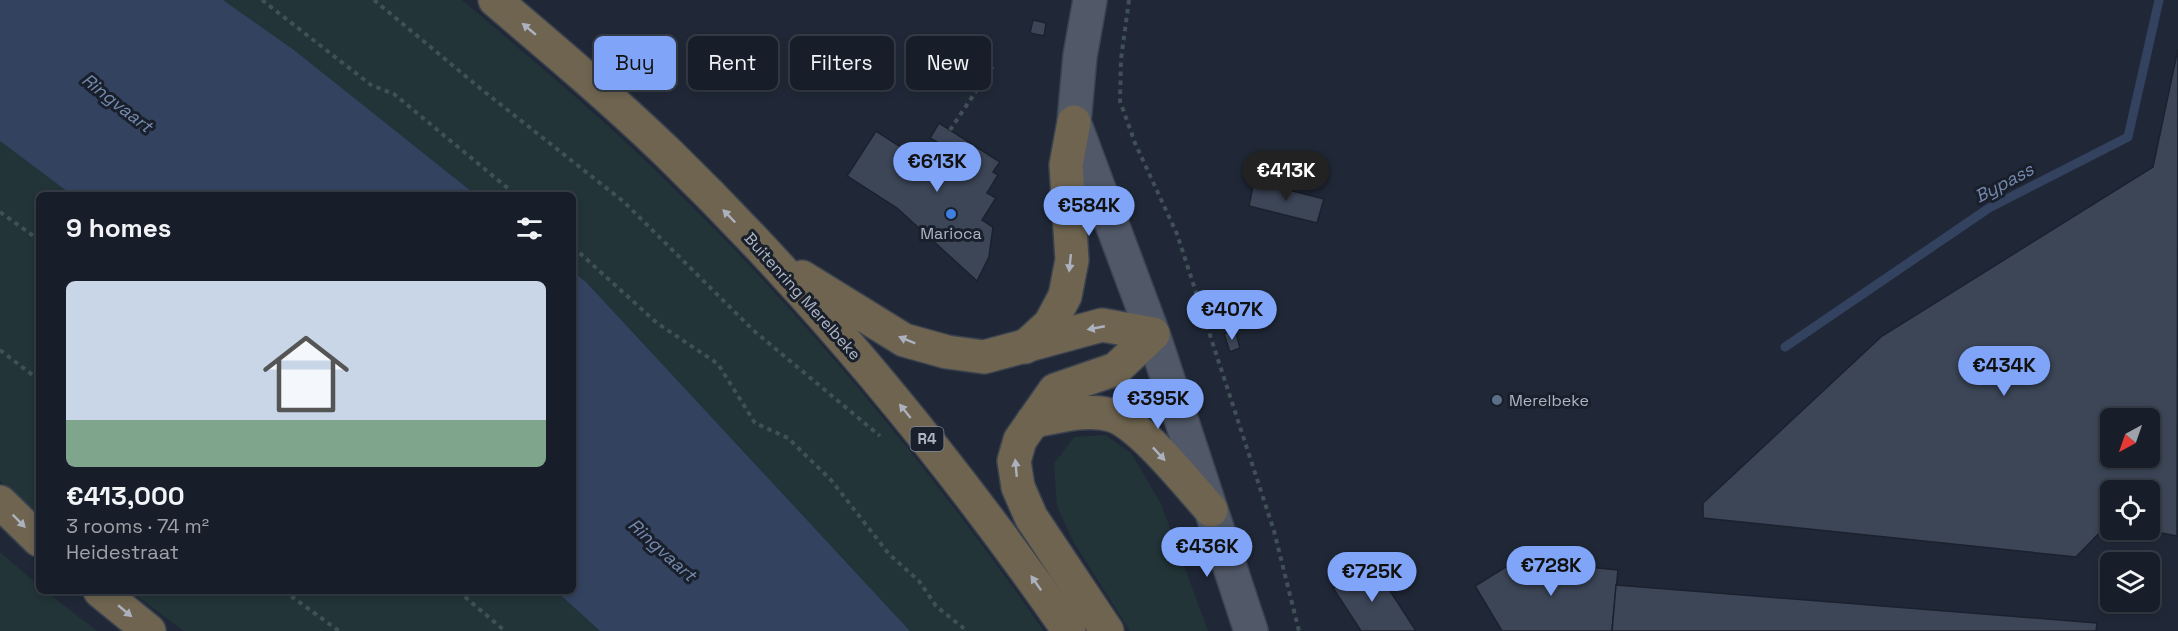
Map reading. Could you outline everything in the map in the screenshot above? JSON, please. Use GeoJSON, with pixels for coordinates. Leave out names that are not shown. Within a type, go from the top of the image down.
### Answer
{"type":"FeatureCollection","features":[{"type":"Feature","properties":{"kind":"highway","name":"Buitenring Merelbeke"},"geometry":{"type":"LineString","coordinates":[[495,0],[668,153],[770,258],[876,376],[947,463],[1069,631]]}},
{"type":"Feature","properties":{"kind":"highway"},"geometry":{"type":"LineString","coordinates":[[1024,348],[1050,324],[1065,296],[1072,260],[1066,165],[1074,122]]}},
{"type":"Feature","properties":{"kind":"highway"},"geometry":{"type":"LineString","coordinates":[[770,258],[904,340],[947,352],[984,357],[1102,325],[1153,334]]}},
{"type":"Feature","properties":{"kind":"highway"},"geometry":{"type":"LineString","coordinates":[[1107,631],[1030,517],[1018,488],[1014,461],[1020,440],[1055,390],[1116,369],[1153,334]]}},
{"type":"Feature","properties":{"kind":"highway"},"geometry":{"type":"LineString","coordinates":[[1033,421],[1086,412],[1112,415],[1134,427],[1211,510]]}},
{"type":"Feature","properties":{"kind":"highway"},"geometry":{"type":"LineString","coordinates":[[0,502],[36,537]]}},
{"type":"Feature","properties":{"kind":"highway"},"geometry":{"type":"LineString","coordinates":[[104,594],[149,631]]}},
{"type":"Feature","properties":{"kind":"main road"},"geometry":{"type":"LineString","coordinates":[[1090,0],[1080,56],[1074,122],[1153,334],[1251,631]]}},
{"type":"Feature","properties":{"kind":"path"},"geometry":{"type":"LineString","coordinates":[[262,0],[371,85],[394,94],[512,192]]}},
{"type":"Feature","properties":{"kind":"path"},"geometry":{"type":"LineString","coordinates":[[374,0],[481,89],[624,202],[753,330],[880,437]]}},
{"type":"Feature","properties":{"kind":"path"},"geometry":{"type":"LineString","coordinates":[[1129,0],[1120,59],[1120,101],[1135,143],[1177,234],[1274,531],[1299,631]]}},
{"type":"Feature","properties":{"kind":"path"},"geometry":{"type":"LineString","coordinates":[[950,130],[993,66]]}},
{"type":"Feature","properties":{"kind":"path"},"geometry":{"type":"LineString","coordinates":[[0,212],[36,238]]}},
{"type":"Feature","properties":{"kind":"path"},"geometry":{"type":"LineString","coordinates":[[576,250],[657,322],[718,364],[755,423],[788,438],[796,445],[831,480],[889,554],[919,581],[936,606],[967,631]]}},
{"type":"Feature","properties":{"kind":"path"},"geometry":{"type":"LineString","coordinates":[[0,350],[36,378]]}},
{"type":"Feature","properties":{"kind":"path"},"geometry":{"type":"LineString","coordinates":[[288,594],[339,631]]}},
{"type":"Feature","properties":{"kind":"path"},"geometry":{"type":"LineString","coordinates":[[462,594],[505,631]]}},
{"type":"Feature","properties":{"kind":"shaded area"},"geometry":{"type":"Polygon","coordinates":[[[223,0],[462,0],[630,146],[707,221],[759,276],[810,332],[908,448],[1044,631],[910,631],[586,282],[576,274],[576,192],[472,192],[294,50],[223,0]]]}},
{"type":"Feature","properties":{"kind":"shaded area"},"geometry":{"type":"Polygon","coordinates":[[[0,141],[68,192],[36,192],[36,516],[0,481],[0,141]]]}},
{"type":"Feature","properties":{"kind":"shaded area"},"geometry":{"type":"Polygon","coordinates":[[[1105,435],[1131,453],[1161,504],[1208,631],[1130,631],[1073,541],[1057,506],[1054,464],[1074,437],[1105,435]]]}},
{"type":"Feature","properties":{"kind":"shaded area"},"geometry":{"type":"Polygon","coordinates":[[[0,552],[36,583],[36,594],[49,594],[97,631],[0,631],[0,552]]]}},
{"type":"Feature","properties":{"kind":"shaded area"},"geometry":{"type":"Polygon","coordinates":[[[134,594],[559,594],[600,631],[184,631],[134,594]]]}},
{"type":"Feature","properties":{"kind":"water","name":"Ringvaart"},"geometry":{"type":"Polygon","coordinates":[[[0,0],[223,0],[294,50],[472,192],[68,192],[0,141],[0,0]]]}},
{"type":"Feature","properties":{"kind":"water","name":"Ringvaart"},"geometry":{"type":"Polygon","coordinates":[[[576,274],[586,282],[910,631],[600,631],[559,594],[576,594],[576,274]]]}},
{"type":"Feature","properties":{"kind":"building"},"geometry":{"type":"Polygon","coordinates":[[[1033,20],[1046,23],[1044,36],[1030,33],[1033,20]]]}},
{"type":"Feature","properties":{"kind":"building"},"geometry":{"type":"Polygon","coordinates":[[[2178,49],[2177,536],[2160,533],[2160,480],[2100,480],[2100,532],[2076,557],[1703,518],[1703,503],[1882,336],[2153,167],[2178,49]]]}},
{"type":"Feature","properties":{"kind":"building"},"geometry":{"type":"Polygon","coordinates":[[[939,123],[1000,162],[993,172],[998,175],[987,193],[996,198],[982,220],[993,227],[989,257],[977,281],[897,208],[847,176],[876,131],[907,151],[898,166],[917,177],[930,154],[935,157],[942,145],[930,138],[939,123]]]}},
{"type":"Feature","properties":{"kind":"building"},"geometry":{"type":"Polygon","coordinates":[[[1254,181],[1324,199],[1317,223],[1249,206],[1254,181]]]}},
{"type":"Feature","properties":{"kind":"building"},"geometry":{"type":"Polygon","coordinates":[[[1235,330],[1240,348],[1230,352],[1224,334],[1235,330]]]}},
{"type":"Feature","properties":{"kind":"building"},"geometry":{"type":"Polygon","coordinates":[[[1517,560],[1618,570],[1612,631],[1502,631],[1475,586],[1517,560]]]}},
{"type":"Feature","properties":{"kind":"building"},"geometry":{"type":"Polygon","coordinates":[[[1372,563],[1416,631],[1361,631],[1333,588],[1372,563]]]}},
{"type":"Feature","properties":{"kind":"building"},"geometry":{"type":"Polygon","coordinates":[[[1616,585],[2097,623],[2096,631],[1612,631],[1616,585]]]}},
{"type":"Feature","properties":{"kind":"waterway","name":"Bypass"},"geometry":{"type":"LineString","coordinates":[[1785,347],[1989,208],[2128,137],[2159,0]]}},
{"type":"Feature","properties":{"kind":"place","name":"Marioca"},"geometry":{"type":"Point","coordinates":[951,214]}},
{"type":"Feature","properties":{"kind":"place","name":"Merelbeke"},"geometry":{"type":"Point","coordinates":[1497,400]}}]}
